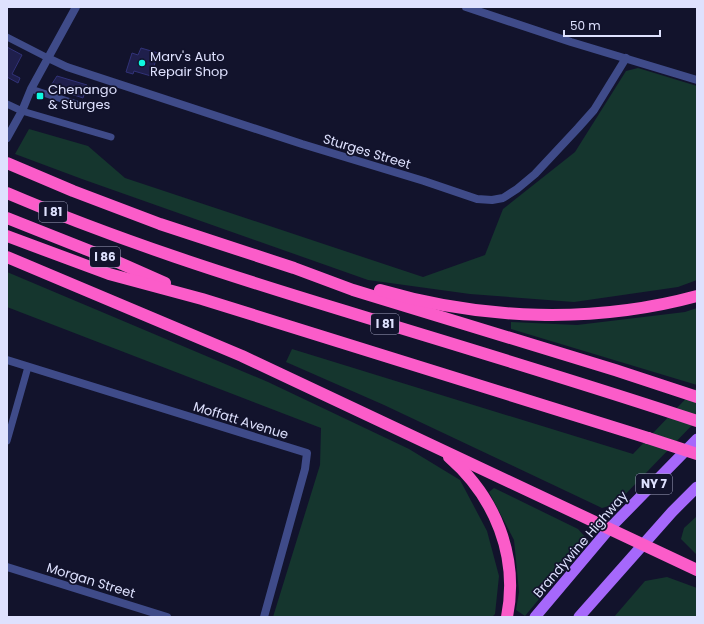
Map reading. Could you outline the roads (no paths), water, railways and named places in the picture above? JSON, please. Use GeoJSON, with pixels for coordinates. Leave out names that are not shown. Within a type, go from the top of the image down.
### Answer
{"type":"FeatureCollection","features":[{"type":"Feature","properties":{"kind":"highway"},"geometry":{"type":"LineString","coordinates":[[7,163],[72,191],[145,218],[294,268],[353,290],[615,370],[694,396]]}},
{"type":"Feature","properties":{"kind":"highway","name":"I 81"},"geometry":{"type":"LineString","coordinates":[[7,192],[100,230],[198,265],[697,421]]}},
{"type":"Feature","properties":{"kind":"highway","name":"I 86"},"geometry":{"type":"LineString","coordinates":[[7,218],[113,260],[202,299]]}},
{"type":"Feature","properties":{"kind":"highway","name":"I 81"},"geometry":{"type":"LineString","coordinates":[[7,236],[109,274],[202,299],[697,454]]}},
{"type":"Feature","properties":{"kind":"highway"},"geometry":{"type":"LineString","coordinates":[[7,257],[242,356],[697,570]]}},
{"type":"Feature","properties":{"kind":"highway"},"geometry":{"type":"LineString","coordinates":[[294,268],[354,282],[408,298],[508,314],[552,315],[606,312],[655,306],[697,296]]}},
{"type":"Feature","properties":{"kind":"highway"},"geometry":{"type":"LineString","coordinates":[[433,446],[446,455],[468,476],[484,497],[498,524],[503,540],[509,571],[510,598],[507,617]]}},
{"type":"Feature","properties":{"kind":"main road","name":"Brandywine Highway"},"geometry":{"type":"LineString","coordinates":[[535,617],[610,528],[697,439]]}},
{"type":"Feature","properties":{"kind":"main road","name":"NY 7"},"geometry":{"type":"LineString","coordinates":[[579,617],[672,512],[697,487]]}},
{"type":"Feature","properties":{"kind":"street"},"geometry":{"type":"LineString","coordinates":[[7,138],[22,111],[31,88],[76,7]]}},
{"type":"Feature","properties":{"kind":"street"},"geometry":{"type":"LineString","coordinates":[[466,7],[570,42],[697,80]]}},
{"type":"Feature","properties":{"kind":"street","name":"Sturges Street"},"geometry":{"type":"LineString","coordinates":[[48,58],[67,67],[302,144],[424,181],[477,199],[492,200],[503,198],[517,189],[541,168],[594,110],[626,58]]}},
{"type":"Feature","properties":{"kind":"street","name":"Moffatt Avenue"},"geometry":{"type":"LineString","coordinates":[[7,360],[307,453],[305,469],[264,617]]}},
{"type":"Feature","properties":{"kind":"street","name":"Morgan Street"},"geometry":{"type":"LineString","coordinates":[[7,566],[168,617]]}},
{"type":"Feature","properties":{"kind":"lane"},"geometry":{"type":"LineString","coordinates":[[7,36],[48,58]]}},
{"type":"Feature","properties":{"kind":"lane"},"geometry":{"type":"LineString","coordinates":[[31,88],[80,105]]}},
{"type":"Feature","properties":{"kind":"lane"},"geometry":{"type":"LineString","coordinates":[[7,104],[22,111],[111,137]]}},
{"type":"Feature","properties":{"kind":"lane"},"geometry":{"type":"LineString","coordinates":[[7,441],[28,367]]}},
{"type":"Feature","properties":{"kind":"place","name":"Marv's Auto Repair Shop"},"geometry":{"type":"Point","coordinates":[142,63]}},
{"type":"Feature","properties":{"kind":"place","name":"Chenango & Sturges"},"geometry":{"type":"Point","coordinates":[40,96]}}]}
